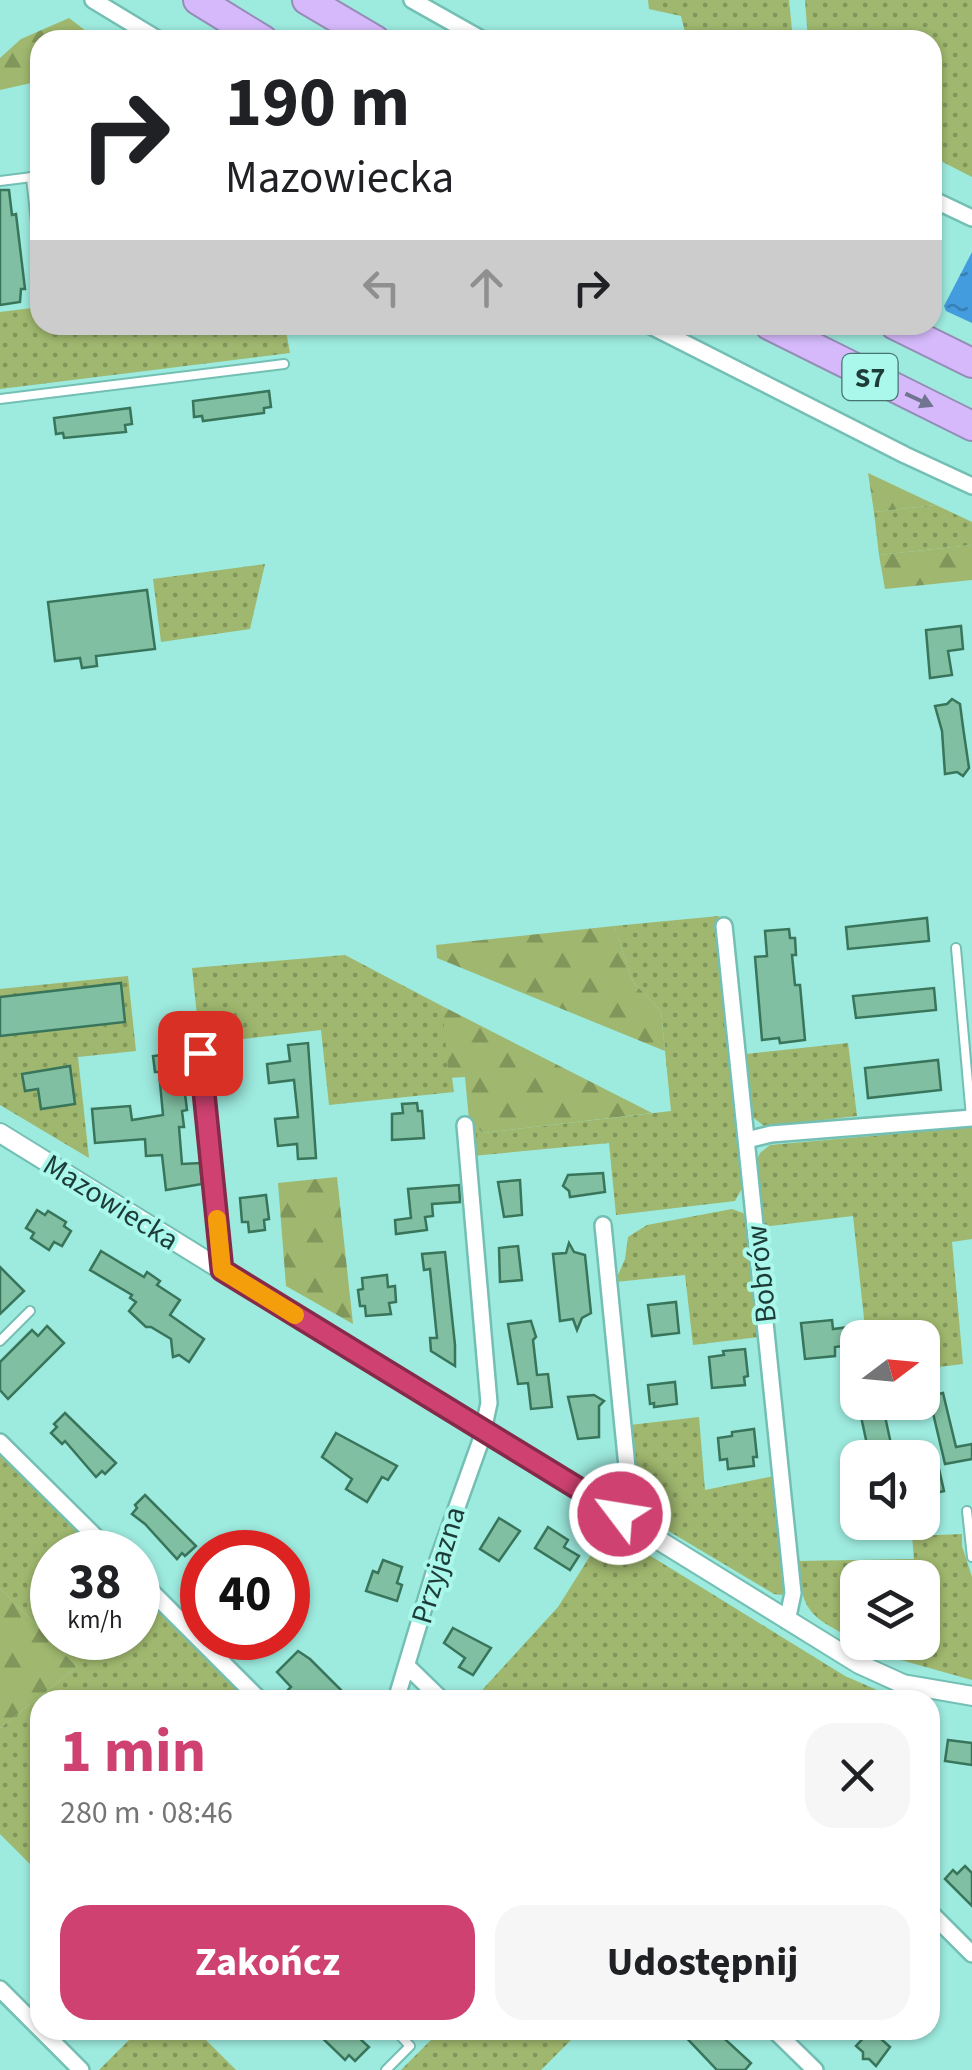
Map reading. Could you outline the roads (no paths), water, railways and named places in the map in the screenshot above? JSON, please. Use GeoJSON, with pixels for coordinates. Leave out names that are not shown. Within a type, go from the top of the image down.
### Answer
{"type":"FeatureCollection","features":[{"type":"Feature","properties":{"kind":"highway"},"geometry":{"type":"LineString","coordinates":[[198,0],[247,30]]}},
{"type":"Feature","properties":{"kind":"highway"},"geometry":{"type":"LineString","coordinates":[[308,0],[358,30]]}},
{"type":"Feature","properties":{"kind":"highway","name":"S7"},"geometry":{"type":"LineString","coordinates":[[789,335],[972,426]]}},
{"type":"Feature","properties":{"kind":"highway","name":"S7"},"geometry":{"type":"LineString","coordinates":[[915,335],[972,363]]}},
{"type":"Feature","properties":{"kind":"street"},"geometry":{"type":"LineString","coordinates":[[93,0],[142,30]]}},
{"type":"Feature","properties":{"kind":"street"},"geometry":{"type":"LineString","coordinates":[[412,0],[465,30]]}},
{"type":"Feature","properties":{"kind":"street"},"geometry":{"type":"LineString","coordinates":[[942,204],[972,218]]}},
{"type":"Feature","properties":{"kind":"street"},"geometry":{"type":"LineString","coordinates":[[669,335],[972,486]]}},
{"type":"Feature","properties":{"kind":"street","name":"Bobrów"},"geometry":{"type":"LineString","coordinates":[[724,926],[793,1592],[787,1621]]}},
{"type":"Feature","properties":{"kind":"street","name":"Mazowiecka"},"geometry":{"type":"LineString","coordinates":[[200,1053],[222,1270]]}},
{"type":"Feature","properties":{"kind":"street"},"geometry":{"type":"LineString","coordinates":[[748,1140],[771,1134],[972,1118]]}},
{"type":"Feature","properties":{"kind":"street","name":"Przyjazna"},"geometry":{"type":"LineString","coordinates":[[400,1690],[438,1560],[484,1432],[489,1396],[465,1125]]}},
{"type":"Feature","properties":{"kind":"street","name":"Mazowiecka"},"geometry":{"type":"LineString","coordinates":[[0,1133],[859,1664],[894,1680],[972,1696]]}},
{"type":"Feature","properties":{"kind":"street"},"geometry":{"type":"LineString","coordinates":[[604,1226],[628,1477],[627,1501],[620,1514]]}},
{"type":"Feature","properties":{"kind":"street"},"geometry":{"type":"LineString","coordinates":[[0,1442],[90,1530]]}},
{"type":"Feature","properties":{"kind":"street"},"geometry":{"type":"LineString","coordinates":[[160,1600],[250,1690]]}},
{"type":"Feature","properties":{"kind":"street"},"geometry":{"type":"LineString","coordinates":[[408,1666],[432,1690]]}},
{"type":"Feature","properties":{"kind":"street"},"geometry":{"type":"LineString","coordinates":[[940,1922],[972,1954]]}},
{"type":"Feature","properties":{"kind":"street"},"geometry":{"type":"LineString","coordinates":[[0,1990],[30,2020]]}},
{"type":"Feature","properties":{"kind":"street"},"geometry":{"type":"LineString","coordinates":[[50,2040],[81,2070]]}},
{"type":"Feature","properties":{"kind":"street"},"geometry":{"type":"LineString","coordinates":[[784,2040],[815,2070]]}},
{"type":"Feature","properties":{"kind":"lane"},"geometry":{"type":"LineString","coordinates":[[0,181],[30,178]]}},
{"type":"Feature","properties":{"kind":"lane"},"geometry":{"type":"LineString","coordinates":[[0,398],[284,364]]}},
{"type":"Feature","properties":{"kind":"lane"},"geometry":{"type":"LineString","coordinates":[[956,948],[972,1118]]}},
{"type":"Feature","properties":{"kind":"lane"},"geometry":{"type":"LineString","coordinates":[[0,1341],[30,1311]]}},
{"type":"Feature","properties":{"kind":"lane"},"geometry":{"type":"LineString","coordinates":[[967,1512],[972,1557]]}},
{"type":"Feature","properties":{"kind":"lane"},"geometry":{"type":"LineString","coordinates":[[386,2070],[410,2046],[404,2040]]}},
{"type":"Feature","properties":{"kind":"water"},"geometry":{"type":"Polygon","coordinates":[[[972,252],[972,323],[946,311],[944,306],[972,252]]]}}]}
